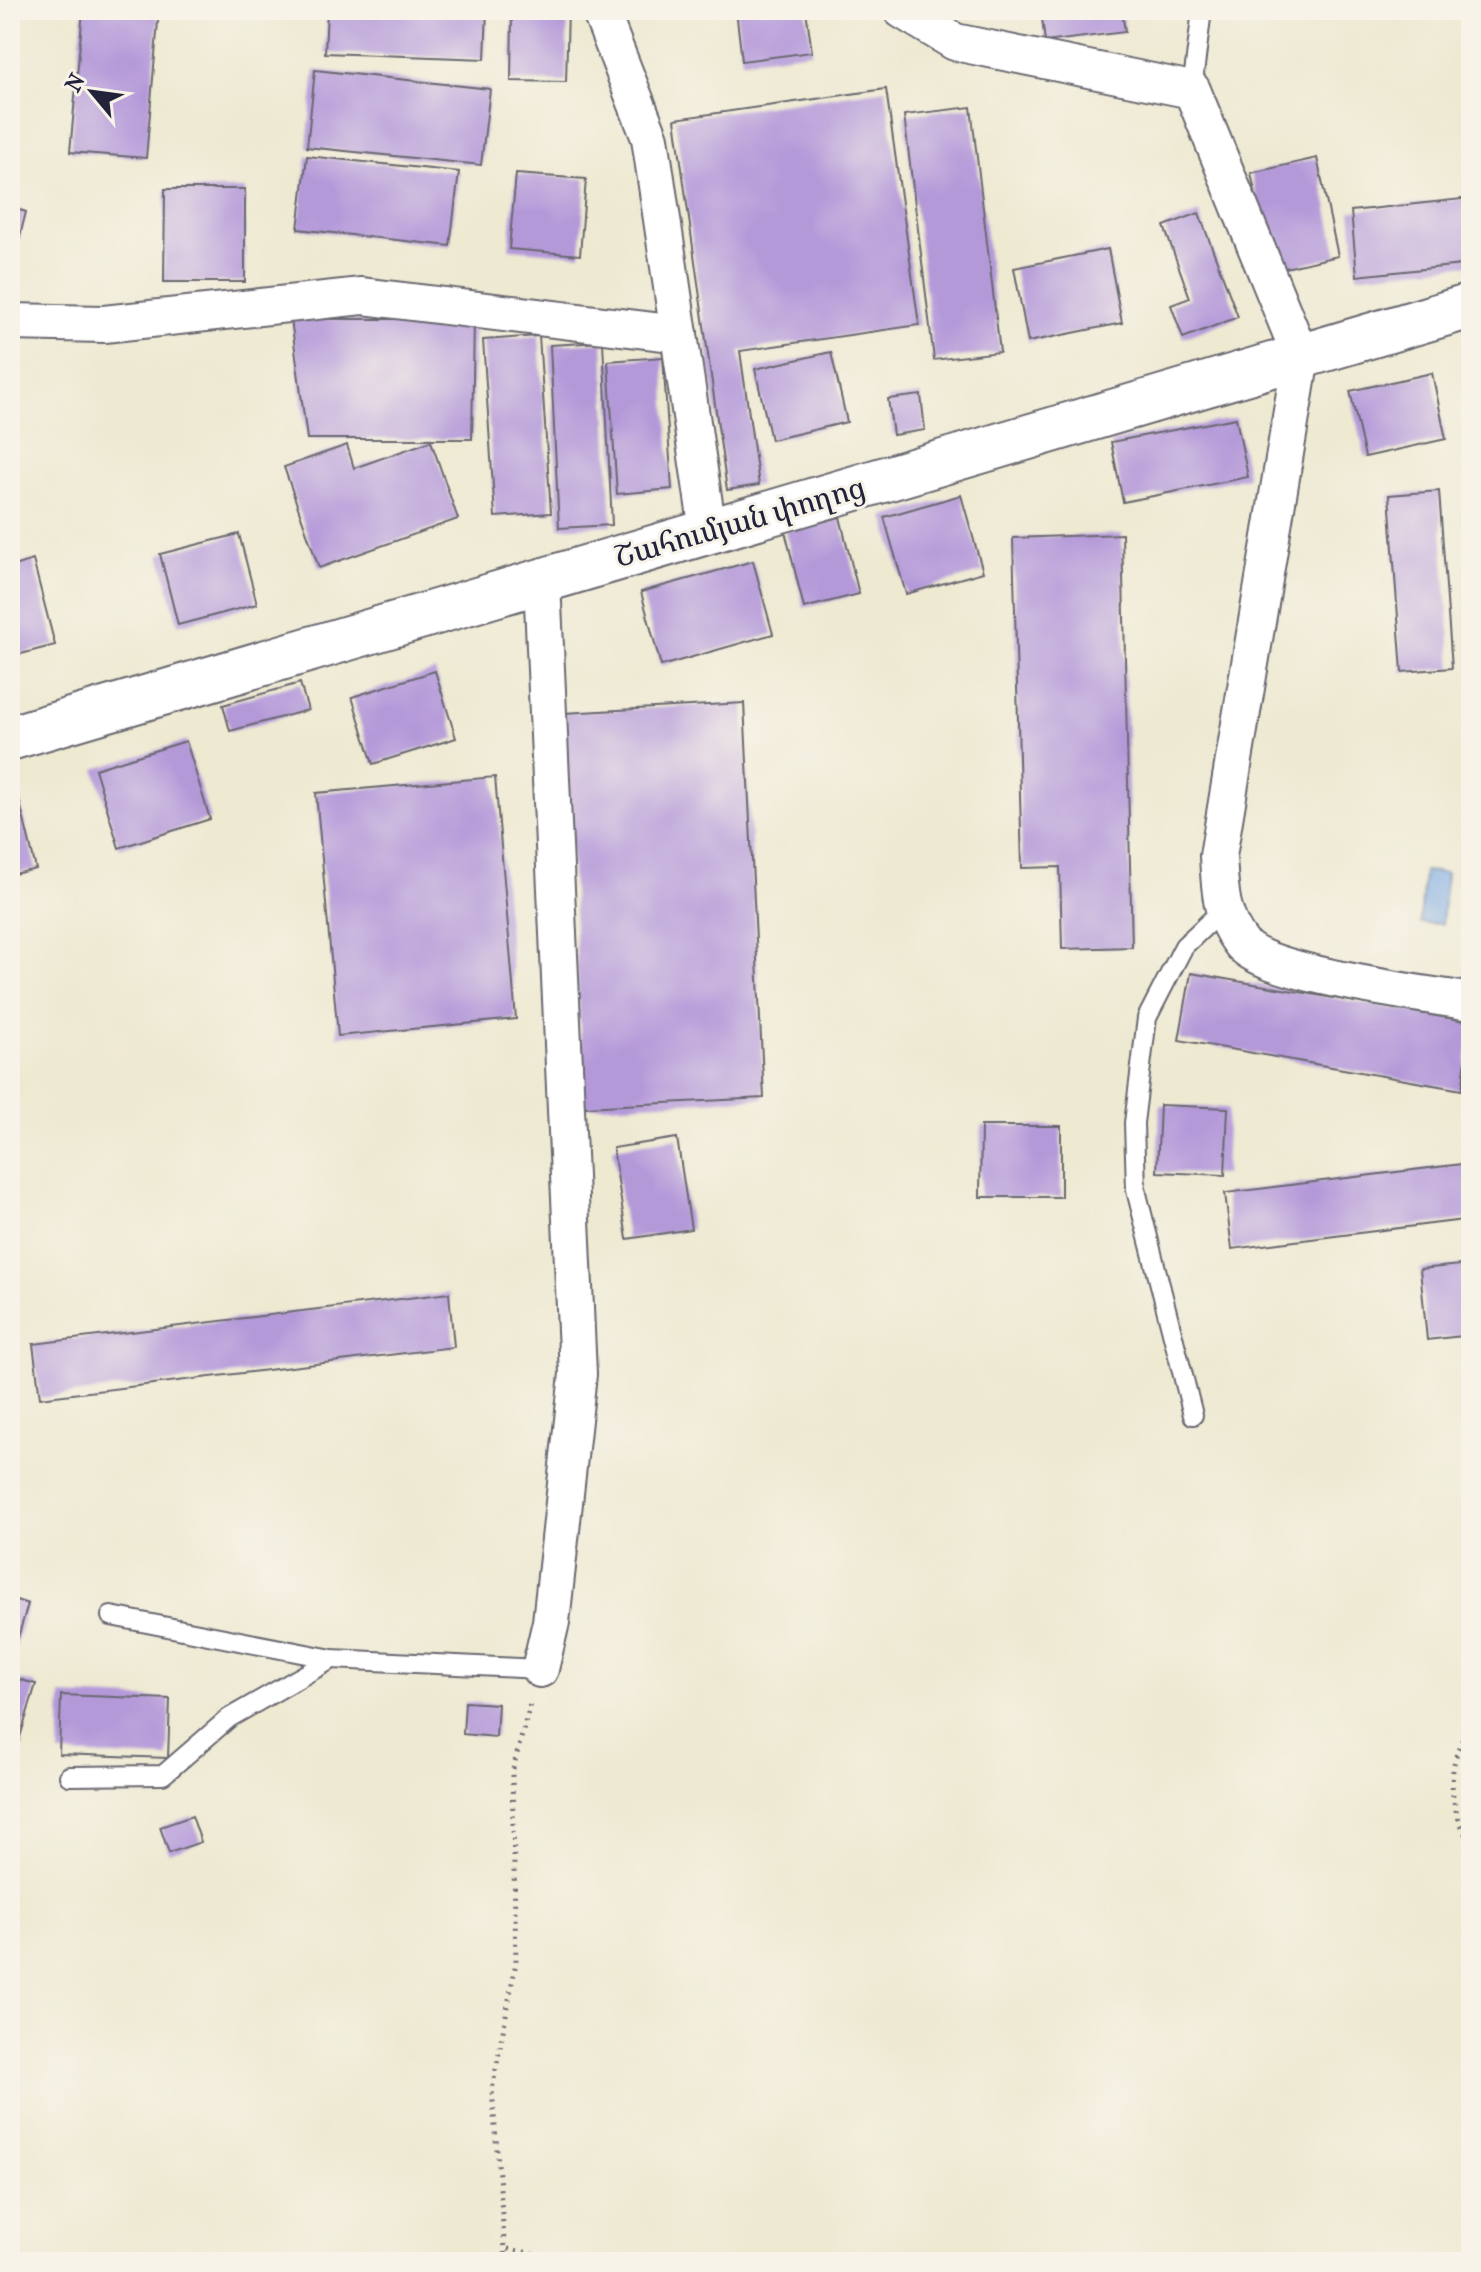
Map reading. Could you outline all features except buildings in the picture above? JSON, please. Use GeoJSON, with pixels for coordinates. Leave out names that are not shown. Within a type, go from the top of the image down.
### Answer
{"type":"FeatureCollection","features":[{"type":"Feature","properties":{"kind":"main road","name":"Շահումյան փողոց"},"geometry":{"type":"LineString","coordinates":[[10,738],[1471,306]]}},
{"type":"Feature","properties":{"kind":"street"},"geometry":{"type":"LineString","coordinates":[[600,10],[650,138],[708,531]]}},
{"type":"Feature","properties":{"kind":"street"},"geometry":{"type":"LineString","coordinates":[[902,10],[955,42],[1192,90],[1301,357],[1218,856],[1222,910],[1243,946],[1293,969],[1471,1002]]}},
{"type":"Feature","properties":{"kind":"street"},"geometry":{"type":"LineString","coordinates":[[10,322],[104,324],[362,296],[679,334]]}},
{"type":"Feature","properties":{"kind":"street"},"geometry":{"type":"LineString","coordinates":[[540,1669],[551,1622],[578,1374],[542,581]]}},
{"type":"Feature","properties":{"kind":"lane"},"geometry":{"type":"LineString","coordinates":[[1192,90],[1202,10]]}},
{"type":"Feature","properties":{"kind":"lane"},"geometry":{"type":"LineString","coordinates":[[1193,1415],[1136,1190],[1134,1123],[1147,1018],[1184,946],[1222,910]]}},
{"type":"Feature","properties":{"kind":"lane"},"geometry":{"type":"LineString","coordinates":[[111,1616],[332,1659],[540,1669]]}},
{"type":"Feature","properties":{"kind":"lane"},"geometry":{"type":"LineString","coordinates":[[69,1776],[163,1775],[229,1718],[332,1659]]}},
{"type":"Feature","properties":{"kind":"path"},"geometry":{"type":"LineString","coordinates":[[506,2262],[508,2249],[492,2090],[516,1962],[512,1773],[540,1669]]}},
{"type":"Feature","properties":{"kind":"path"},"geometry":{"type":"LineString","coordinates":[[1471,1726],[1463,1736],[1450,1783],[1460,1827],[1471,1842]]}},
{"type":"Feature","properties":{"kind":"path"},"geometry":{"type":"LineString","coordinates":[[508,2249],[579,2262]]}},
{"type":"Feature","properties":{"kind":"water"},"geometry":{"type":"Polygon","coordinates":[[[1424,871],[1446,873],[1442,924],[1420,923],[1424,871]]]}}]}
